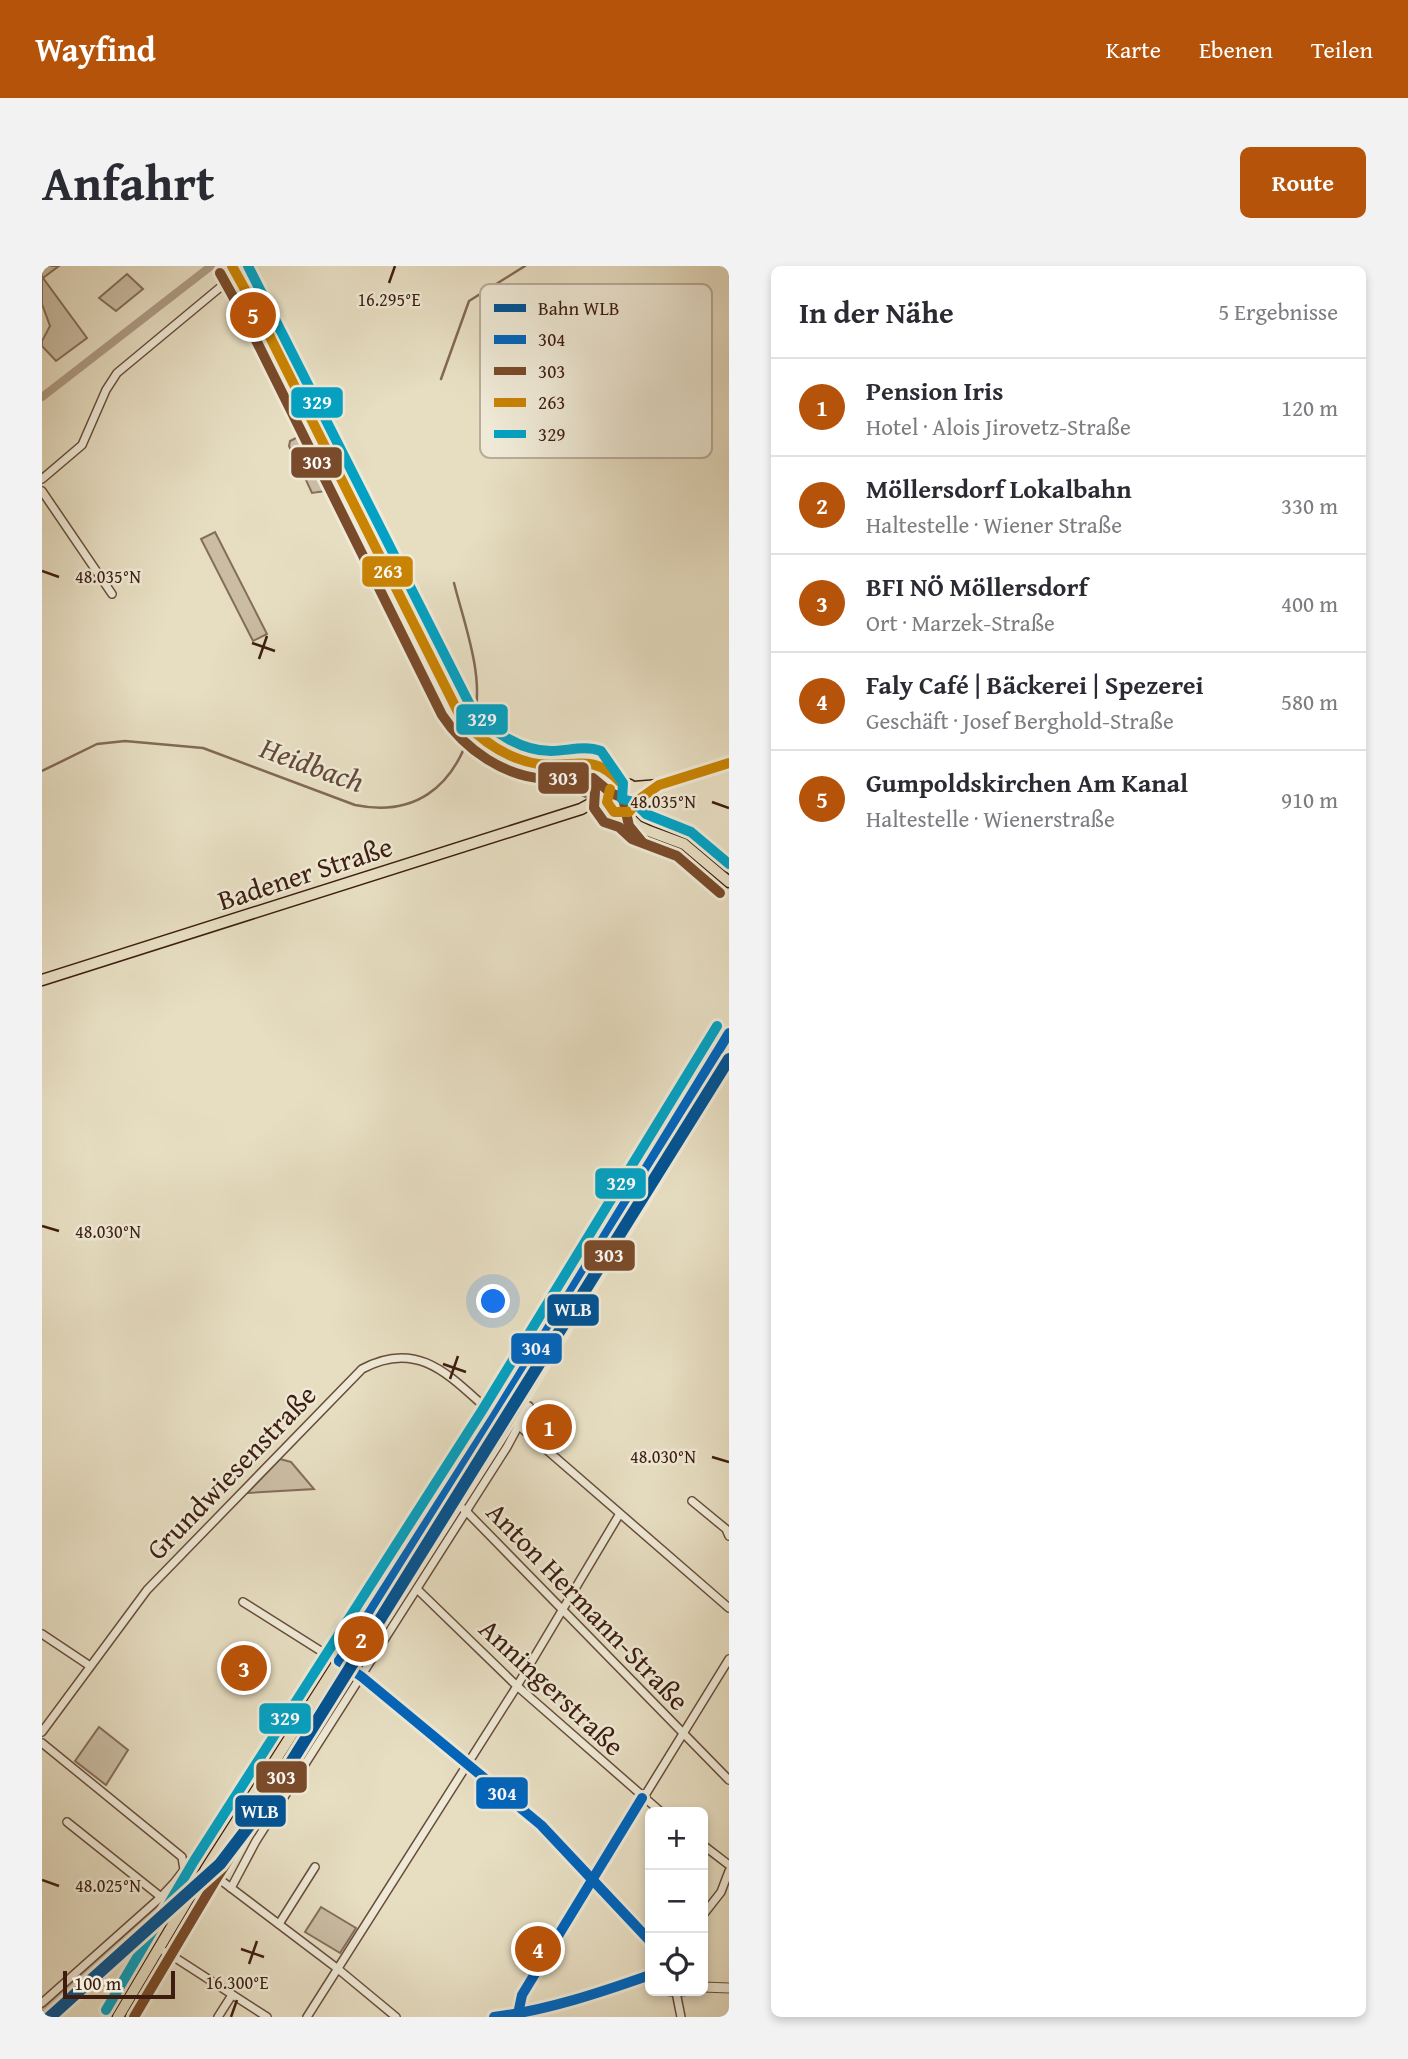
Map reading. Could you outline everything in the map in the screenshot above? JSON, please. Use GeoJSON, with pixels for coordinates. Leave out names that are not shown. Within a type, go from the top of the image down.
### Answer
{"type":"FeatureCollection","features":[{"type":"Feature","properties":{"kind":"main road"},"geometry":{"type":"LineString","coordinates":[[659,785],[626,814],[620,814],[610,808],[608,792],[620,782],[634,788],[659,785],[729,763]]}},
{"type":"Feature","properties":{"kind":"main road"},"geometry":{"type":"LineString","coordinates":[[634,788],[637,803],[649,831]]}},
{"type":"Feature","properties":{"kind":"main road","name":"Badener Straße"},"geometry":{"type":"LineString","coordinates":[[42,980],[581,809],[608,792]]}},
{"type":"Feature","properties":{"kind":"main road","name":"Badener Straße"},"geometry":{"type":"LineString","coordinates":[[581,809],[610,808]]}},
{"type":"Feature","properties":{"kind":"main road"},"geometry":{"type":"LineString","coordinates":[[626,814],[638,826],[684,844],[729,883]]}},
{"type":"Feature","properties":{"kind":"main road"},"geometry":{"type":"LineString","coordinates":[[118,2017],[166,1952],[206,1869],[495,1416],[729,1033]]}},
{"type":"Feature","properties":{"kind":"street"},"geometry":{"type":"LineString","coordinates":[[42,478],[82,445],[106,390],[117,373],[223,285],[235,270],[454,709],[465,724],[501,750],[536,763],[550,765],[584,761],[594,763],[605,767],[620,782]]}},
{"type":"Feature","properties":{"kind":"street"},"geometry":{"type":"LineString","coordinates":[[42,491],[112,594]]}},
{"type":"Feature","properties":{"kind":"street"},"geometry":{"type":"LineString","coordinates":[[594,763],[608,792]]}},
{"type":"Feature","properties":{"kind":"street","name":"Grundwiesenstraße"},"geometry":{"type":"LineString","coordinates":[[42,1732],[147,1590],[362,1369],[381,1361],[403,1356],[413,1357],[456,1382],[495,1416]]}},
{"type":"Feature","properties":{"kind":"street"},"geometry":{"type":"LineString","coordinates":[[231,1888],[256,1841],[349,1691],[362,1677],[507,1447],[529,1406]]}},
{"type":"Feature","properties":{"kind":"street"},"geometry":{"type":"LineString","coordinates":[[518,1425],[729,1608]]}},
{"type":"Feature","properties":{"kind":"street","name":"Anton Hermann-Straße"},"geometry":{"type":"LineString","coordinates":[[443,1495],[465,1510],[729,1780]]}},
{"type":"Feature","properties":{"kind":"street"},"geometry":{"type":"LineString","coordinates":[[692,1501],[726,1529],[729,1536]]}},
{"type":"Feature","properties":{"kind":"street"},"geometry":{"type":"LineString","coordinates":[[307,2017],[517,1686],[619,1515]]}},
{"type":"Feature","properties":{"kind":"street","name":"Anningerstraße"},"geometry":{"type":"LineString","coordinates":[[417,1590],[517,1686],[654,1807]]}},
{"type":"Feature","properties":{"kind":"street"},"geometry":{"type":"LineString","coordinates":[[243,1602],[362,1677],[467,1763],[541,1825],[645,1936]]}},
{"type":"Feature","properties":{"kind":"street"},"geometry":{"type":"LineString","coordinates":[[42,1634],[90,1667]]}},
{"type":"Feature","properties":{"kind":"street"},"geometry":{"type":"LineString","coordinates":[[518,2014],[522,1995],[729,1659]]}},
{"type":"Feature","properties":{"kind":"street"},"geometry":{"type":"LineString","coordinates":[[42,1743],[182,1857],[184,1870],[174,1884],[42,2003]]}},
{"type":"Feature","properties":{"kind":"street"},"geometry":{"type":"LineString","coordinates":[[67,1822],[160,1897]]}},
{"type":"Feature","properties":{"kind":"street"},"geometry":{"type":"LineString","coordinates":[[708,1849],[729,1865]]}},
{"type":"Feature","properties":{"kind":"street"},"geometry":{"type":"LineString","coordinates":[[279,1924],[315,1867]]}},
{"type":"Feature","properties":{"kind":"street"},"geometry":{"type":"LineString","coordinates":[[206,1869],[338,1969],[396,2017]]}},
{"type":"Feature","properties":{"kind":"street"},"geometry":{"type":"LineString","coordinates":[[708,1909],[721,1892],[729,1871]]}},
{"type":"Feature","properties":{"kind":"street"},"geometry":{"type":"LineString","coordinates":[[132,2017],[166,1952],[267,2017]]}},
{"type":"Feature","properties":{"kind":"street"},"geometry":{"type":"LineString","coordinates":[[494,2017],[592,1996],[645,1976]]}},
{"type":"Feature","properties":{"kind":"street"},"geometry":{"type":"LineString","coordinates":[[708,1987],[729,1988]]}},
{"type":"Feature","properties":{"kind":"street"},"geometry":{"type":"LineString","coordinates":[[218,2017],[232,1995]]}},
{"type":"Feature","properties":{"kind":"street"},"geometry":{"type":"LineString","coordinates":[[677,1996],[681,2017]]}},
{"type":"Feature","properties":{"kind":"shaded area"},"geometry":{"type":"Polygon","coordinates":[[[42,266],[59,266],[43,278],[87,338],[56,361],[42,346],[50,326],[42,304],[42,266]]]}},
{"type":"Feature","properties":{"kind":"shaded area"},"geometry":{"type":"Polygon","coordinates":[[[127,274],[143,289],[116,311],[99,298],[127,274]]]}},
{"type":"Feature","properties":{"kind":"shaded area"},"geometry":{"type":"Polygon","coordinates":[[[293,405],[316,452],[301,462],[296,461],[289,446],[290,441],[300,436],[301,432],[290,406],[293,405]]]}},
{"type":"Feature","properties":{"kind":"shaded area"},"geometry":{"type":"Polygon","coordinates":[[[326,465],[352,510],[346,514],[332,490],[312,493],[305,478],[306,474],[326,465]]]}},
{"type":"Feature","properties":{"kind":"shaded area"},"geometry":{"type":"Polygon","coordinates":[[[215,532],[267,634],[253,641],[201,539],[215,532]]]}},
{"type":"Feature","properties":{"kind":"shaded area"},"geometry":{"type":"Polygon","coordinates":[[[454,716],[468,732],[498,752],[531,761],[587,767],[595,772],[603,785],[601,792],[592,800],[471,743],[460,736],[450,718],[454,716]]]}},
{"type":"Feature","properties":{"kind":"shaded area"},"geometry":{"type":"Polygon","coordinates":[[[280,1459],[291,1462],[314,1489],[247,1493],[280,1459]]]}},
{"type":"Feature","properties":{"kind":"shaded area"},"geometry":{"type":"Polygon","coordinates":[[[99,1727],[128,1750],[106,1785],[75,1761],[99,1727]]]}},
{"type":"Feature","properties":{"kind":"shaded area"},"geometry":{"type":"Polygon","coordinates":[[[188,1858],[198,1866],[187,1879],[183,1895],[42,2017],[42,2007],[135,1925],[188,1872],[188,1858]]]}},
{"type":"Feature","properties":{"kind":"shaded area"},"geometry":{"type":"Polygon","coordinates":[[[321,1907],[356,1928],[340,1953],[305,1932],[321,1907]]]}},
{"type":"Feature","properties":{"kind":"waterway"},"geometry":{"type":"LineString","coordinates":[[42,397],[211,266]]}},
{"type":"Feature","properties":{"kind":"waterway","name":"Heidbach"},"geometry":{"type":"LineString","coordinates":[[496,284],[525,266]]}},
{"type":"Feature","properties":{"kind":"waterway","name":"Heidbach"},"geometry":{"type":"LineString","coordinates":[[441,379],[469,301],[480,294]]}},
{"type":"Feature","properties":{"kind":"waterway","name":"Heidbach"},"geometry":{"type":"LineString","coordinates":[[454,583],[476,673],[476,709],[472,726]]}},
{"type":"Feature","properties":{"kind":"waterway","name":"Heidbach"},"geometry":{"type":"LineString","coordinates":[[42,771],[97,744],[125,741],[203,748],[355,805],[395,807],[413,802],[441,783],[453,769],[470,733]]}},
{"type":"Feature","properties":{"kind":"rail line","name":"WLB"},"geometry":{"type":"LineString","coordinates":[[50,2017],[220,1864],[262,1809],[729,1059]]}},
{"type":"Feature","properties":{"kind":"transit line","name":"263"},"geometry":{"type":"LineString","coordinates":[[232,266],[462,720],[487,742],[516,758],[550,765],[591,764],[610,773],[620,782]]}},
{"type":"Feature","properties":{"kind":"transit line","name":"329"},"geometry":{"type":"LineString","coordinates":[[248,266],[473,711],[508,739],[529,748],[551,751],[582,748],[601,751],[623,783],[622,799],[634,802],[646,814],[691,832],[729,864]]}},
{"type":"Feature","properties":{"kind":"transit line","name":"303"},"geometry":{"type":"LineString","coordinates":[[220,273],[246,320],[442,715],[451,728],[474,750],[516,773],[547,779],[586,776],[595,791],[594,808],[604,822],[619,827],[632,839],[677,856],[720,893]]}},
{"type":"Feature","properties":{"kind":"transit line","name":"263"},"geometry":{"type":"LineString","coordinates":[[638,800],[659,785],[729,763]]}},
{"type":"Feature","properties":{"kind":"transit line","name":"303"},"geometry":{"type":"LineString","coordinates":[[593,778],[611,793],[623,798],[629,826],[642,842]]}},
{"type":"Feature","properties":{"kind":"transit line","name":"263"},"geometry":{"type":"LineString","coordinates":[[610,789],[607,802],[614,812],[629,812],[638,800]]}},
{"type":"Feature","properties":{"kind":"transit line","name":"329"},"geometry":{"type":"LineString","coordinates":[[106,2010],[194,1861],[483,1409],[717,1026]]}},
{"type":"Feature","properties":{"kind":"transit line","name":"304"},"geometry":{"type":"LineString","coordinates":[[339,1661],[495,1416],[729,1033]]}},
{"type":"Feature","properties":{"kind":"transit line","name":"303"},"geometry":{"type":"LineString","coordinates":[[134,2017],[218,1876],[507,1423],[729,1060]]}},
{"type":"Feature","properties":{"kind":"transit line","name":"304"},"geometry":{"type":"LineString","coordinates":[[339,1661],[541,1825],[645,1936]]}},
{"type":"Feature","properties":{"kind":"transit line","name":"304"},"geometry":{"type":"LineString","coordinates":[[518,2014],[522,1995],[642,1798]]}},
{"type":"Feature","properties":{"kind":"transit line","name":"304"},"geometry":{"type":"LineString","coordinates":[[494,2017],[554,2005],[645,1977]]}},
{"type":"Feature","properties":{"kind":"place","name":"Gumpoldskirchen Am Kanal"},"geometry":{"type":"Point","coordinates":[253,315]}},
{"type":"Feature","properties":{"kind":"place","name":"Pension Iris"},"geometry":{"type":"Point","coordinates":[549,1427]}},
{"type":"Feature","properties":{"kind":"place","name":"Möllersdorf Lokalbahn"},"geometry":{"type":"Point","coordinates":[361,1639]}},
{"type":"Feature","properties":{"kind":"place","name":"BFI NÖ Möllersdorf"},"geometry":{"type":"Point","coordinates":[244,1668]}},
{"type":"Feature","properties":{"kind":"place","name":"Faly Café | Bäckerei | Spezerei"},"geometry":{"type":"Point","coordinates":[538,1949]}}]}
